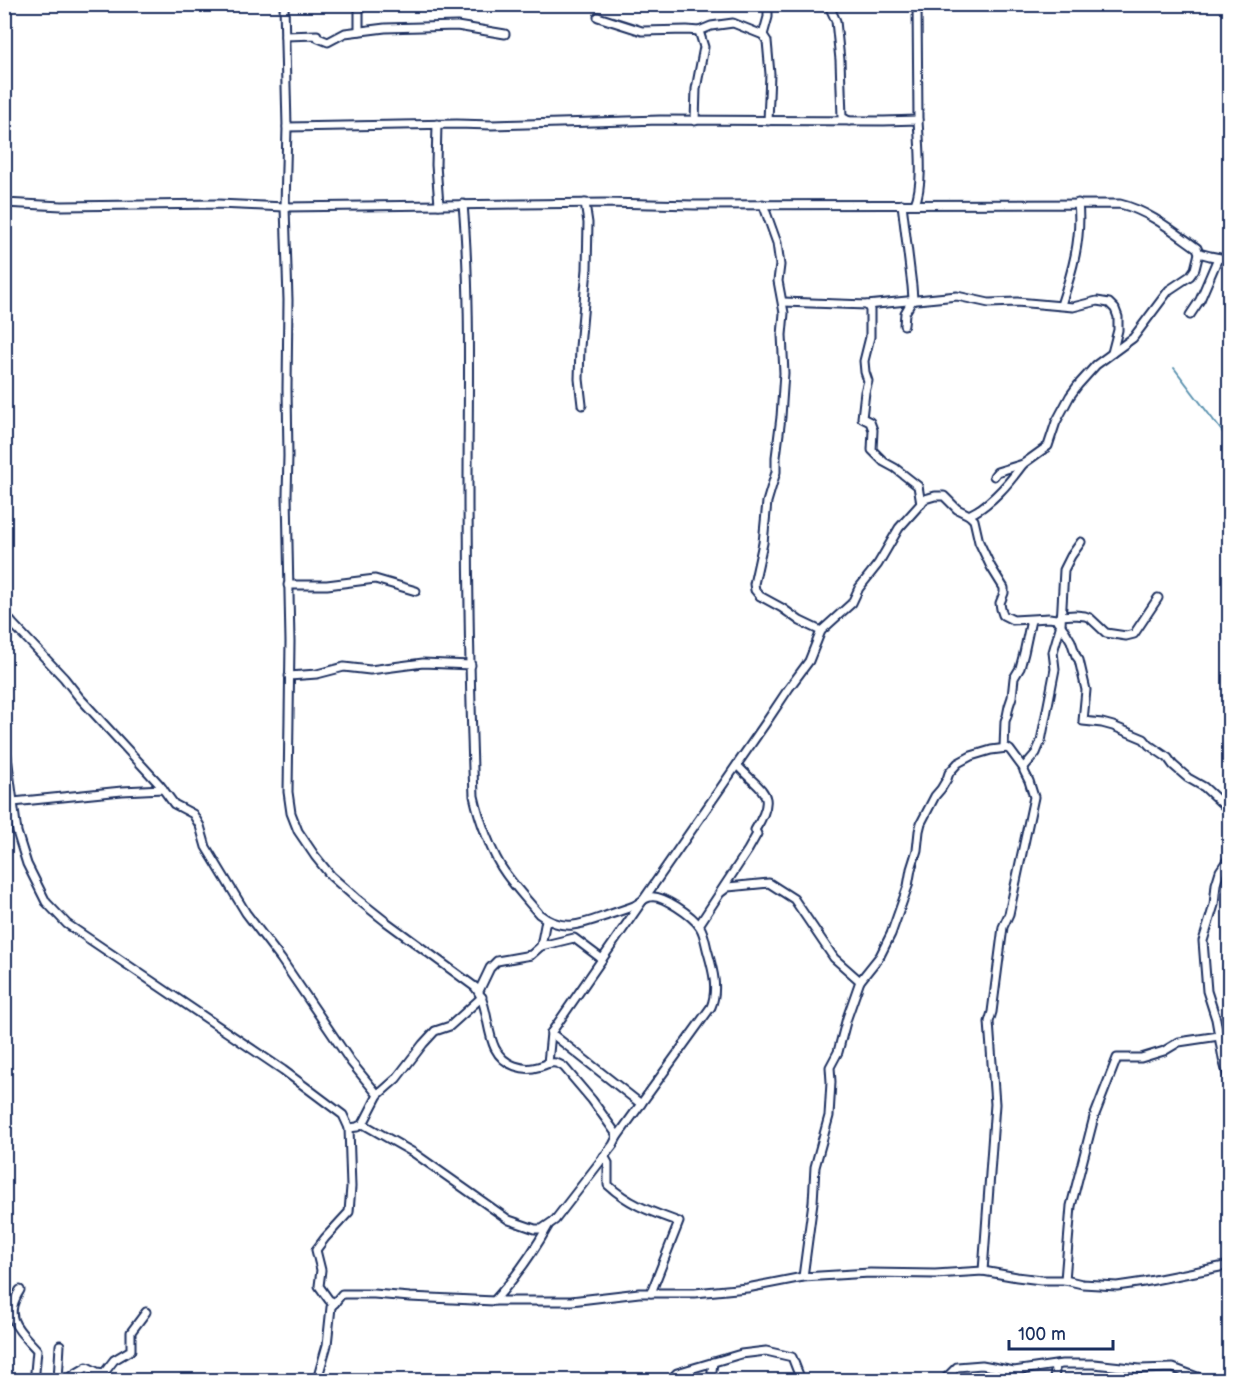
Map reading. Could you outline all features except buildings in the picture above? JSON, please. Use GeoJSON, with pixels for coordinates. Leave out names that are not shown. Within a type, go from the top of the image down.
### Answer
{"type":"FeatureCollection","features":[{"type":"Feature","properties":{"kind":"street"},"geometry":{"type":"LineString","coordinates":[[284,4],[290,642],[288,792],[291,813],[298,831],[331,876],[385,921],[468,980],[480,994],[492,1043],[500,1058],[526,1068],[549,1063],[564,1067],[592,1100],[617,1137]]}},
{"type":"Feature","properties":{"kind":"street"},"geometry":{"type":"LineString","coordinates":[[359,4],[359,31]]}},
{"type":"Feature","properties":{"kind":"street"},"geometry":{"type":"LineString","coordinates":[[763,35],[768,16],[768,4]]}},
{"type":"Feature","properties":{"kind":"street"},"geometry":{"type":"LineString","coordinates":[[831,4],[830,8],[836,21],[840,60],[842,117],[849,121]]}},
{"type":"Feature","properties":{"kind":"street"},"geometry":{"type":"LineString","coordinates":[[915,204],[919,179],[917,4]]}},
{"type":"Feature","properties":{"kind":"street"},"geometry":{"type":"LineString","coordinates":[[598,17],[642,31],[699,31],[711,26],[733,23],[763,35],[767,41],[770,75],[768,121]]}},
{"type":"Feature","properties":{"kind":"street"},"geometry":{"type":"LineString","coordinates":[[285,36],[317,35],[318,38],[328,42],[345,33],[359,31],[457,26],[505,34]]}},
{"type":"Feature","properties":{"kind":"street"},"geometry":{"type":"LineString","coordinates":[[695,121],[698,68],[704,47],[699,31]]}},
{"type":"Feature","properties":{"kind":"street"},"geometry":{"type":"LineString","coordinates":[[286,127],[492,125],[660,120],[918,120]]}},
{"type":"Feature","properties":{"kind":"street"},"geometry":{"type":"LineString","coordinates":[[437,124],[436,165],[439,205]]}},
{"type":"Feature","properties":{"kind":"street"},"geometry":{"type":"LineString","coordinates":[[4,203],[62,206],[218,204],[285,207],[585,203],[1120,204],[1131,206],[1148,214],[1197,248],[1199,253],[1195,269],[1190,276],[1169,290],[1133,338],[1096,365],[1070,396],[1056,422],[1048,446],[1023,464],[982,510],[969,515]]}},
{"type":"Feature","properties":{"kind":"street"},"geometry":{"type":"LineString","coordinates":[[582,405],[579,379],[587,269],[588,223],[585,203]]}},
{"type":"Feature","properties":{"kind":"street"},"geometry":{"type":"LineString","coordinates":[[1061,305],[1078,244],[1080,219],[1078,203]]}},
{"type":"Feature","properties":{"kind":"street"},"geometry":{"type":"LineString","coordinates":[[463,204],[469,343],[468,496],[474,796],[477,810],[505,873],[539,914],[602,959]]}},
{"type":"Feature","properties":{"kind":"street"},"geometry":{"type":"LineString","coordinates":[[763,204],[777,243],[780,265],[778,281],[784,313],[783,373],[776,472],[767,502],[763,543],[754,584],[760,596],[821,631]]}},
{"type":"Feature","properties":{"kind":"street"},"geometry":{"type":"LineString","coordinates":[[902,204],[912,286],[912,300],[904,314],[904,325]]}},
{"type":"Feature","properties":{"kind":"street"},"geometry":{"type":"LineString","coordinates":[[1199,253],[1230,260]]}},
{"type":"Feature","properties":{"kind":"street"},"geometry":{"type":"LineString","coordinates":[[1190,315],[1200,300],[1218,258]]}},
{"type":"Feature","properties":{"kind":"street"},"geometry":{"type":"LineString","coordinates":[[783,302],[867,305],[957,296],[989,303],[1017,302],[1073,307],[1097,301],[1109,303],[1115,309],[1118,317],[1118,330],[1112,354]]}},
{"type":"Feature","properties":{"kind":"street"},"geometry":{"type":"LineString","coordinates":[[867,305],[870,310],[870,338],[864,361],[868,381],[862,418],[870,422],[873,430],[872,450],[884,462],[896,468],[918,486],[921,504]]}},
{"type":"Feature","properties":{"kind":"street"},"geometry":{"type":"LineString","coordinates":[[994,476],[997,472],[1023,464]]}},
{"type":"Feature","properties":{"kind":"street"},"geometry":{"type":"LineString","coordinates":[[549,1063],[551,1033],[808,661],[821,631],[852,603],[859,588],[879,564],[899,528],[925,499],[944,496],[957,509],[974,520],[978,538],[991,567],[1004,588],[1000,609],[1012,620],[1049,618],[1061,620],[1075,615],[1085,616],[1106,633],[1126,636],[1134,634],[1158,598]]}},
{"type":"Feature","properties":{"kind":"street"},"geometry":{"type":"LineString","coordinates":[[1024,769],[1036,753],[1041,741],[1056,669],[1053,652],[1061,620],[1064,570],[1081,542]]}},
{"type":"Feature","properties":{"kind":"street"},"geometry":{"type":"LineString","coordinates":[[288,585],[327,585],[375,579],[416,591]]}},
{"type":"Feature","properties":{"kind":"street"},"geometry":{"type":"LineString","coordinates":[[4,613],[174,804],[193,814],[200,826],[206,847],[246,914],[281,959],[351,1062],[378,1095]]}},
{"type":"Feature","properties":{"kind":"street"},"geometry":{"type":"LineString","coordinates":[[1004,748],[1005,721],[1012,697],[1014,678],[1020,668],[1031,620]]}},
{"type":"Feature","properties":{"kind":"street"},"geometry":{"type":"LineString","coordinates":[[1061,620],[1081,667],[1086,690],[1083,721],[1113,726],[1144,739],[1188,778],[1204,787],[1230,810]]}},
{"type":"Feature","properties":{"kind":"street"},"geometry":{"type":"LineString","coordinates":[[289,676],[317,674],[344,667],[370,670],[423,663],[471,665]]}},
{"type":"Feature","properties":{"kind":"street"},"geometry":{"type":"LineString","coordinates":[[4,734],[17,832],[27,864],[46,902],[67,924],[283,1070],[343,1115],[349,1128],[350,1212],[316,1250],[321,1270],[319,1286],[334,1303]]}},
{"type":"Feature","properties":{"kind":"street"},"geometry":{"type":"LineString","coordinates":[[803,1277],[813,1202],[815,1167],[829,1116],[830,1067],[838,1052],[860,981],[880,956],[894,927],[908,886],[919,831],[934,796],[958,763],[971,756],[1004,748],[1010,750],[1024,769],[1034,797],[1009,914],[1003,927],[989,1022],[995,1104],[983,1271]]}},
{"type":"Feature","properties":{"kind":"street"},"geometry":{"type":"LineString","coordinates":[[699,925],[757,834],[755,830],[764,815],[767,804],[767,798],[761,788],[736,765]]}},
{"type":"Feature","properties":{"kind":"street"},"geometry":{"type":"LineString","coordinates":[[13,802],[163,789]]}},
{"type":"Feature","properties":{"kind":"street"},"geometry":{"type":"LineString","coordinates":[[1230,856],[1220,871],[1214,905],[1203,942],[1207,991],[1216,1019],[1230,1084]]}},
{"type":"Feature","properties":{"kind":"street"},"geometry":{"type":"LineString","coordinates":[[720,893],[728,887],[769,884],[794,899],[834,958],[860,981]]}},
{"type":"Feature","properties":{"kind":"street"},"geometry":{"type":"LineString","coordinates":[[363,1124],[414,1153],[509,1220],[535,1229],[542,1229],[555,1220],[613,1145],[711,1007],[716,987],[710,958],[699,925],[662,899],[652,896],[636,905],[582,925],[564,926],[549,921]]}},
{"type":"Feature","properties":{"kind":"street"},"geometry":{"type":"LineString","coordinates":[[541,946],[549,921]]}},
{"type":"Feature","properties":{"kind":"street"},"geometry":{"type":"LineString","coordinates":[[349,1128],[363,1124],[378,1095],[396,1079],[423,1044],[435,1031],[450,1026],[480,994],[490,968],[497,961],[531,955],[541,946],[574,938]]}},
{"type":"Feature","properties":{"kind":"street"},"geometry":{"type":"LineString","coordinates":[[1065,1280],[1071,1206],[1094,1117],[1117,1058],[1141,1058],[1164,1051],[1179,1042],[1219,1036],[1230,1032]]}},
{"type":"Feature","properties":{"kind":"street"},"geometry":{"type":"LineString","coordinates":[[551,1033],[641,1104]]}},
{"type":"Feature","properties":{"kind":"street"},"geometry":{"type":"LineString","coordinates":[[604,1156],[608,1163],[608,1185],[620,1197],[638,1207],[679,1222],[651,1293]]}},
{"type":"Feature","properties":{"kind":"street"},"geometry":{"type":"LineString","coordinates":[[494,1301],[533,1253],[548,1226]]}},
{"type":"Feature","properties":{"kind":"street"},"geometry":{"type":"LineString","coordinates":[[317,1380],[327,1345],[331,1307],[342,1294],[494,1301],[571,1301],[651,1293],[695,1293],[747,1288],[803,1277],[983,1271],[1041,1280],[1065,1280],[1082,1284],[1117,1286],[1230,1265]]}},
{"type":"Feature","properties":{"kind":"street"},"geometry":{"type":"LineString","coordinates":[[20,1290],[13,1302],[12,1319],[37,1350],[35,1380]]}},
{"type":"Feature","properties":{"kind":"street"},"geometry":{"type":"LineString","coordinates":[[68,1380],[87,1367],[104,1373],[114,1360],[131,1350],[131,1332],[146,1312]]}},
{"type":"Feature","properties":{"kind":"street"},"geometry":{"type":"LineString","coordinates":[[58,1380],[60,1345]]}},
{"type":"Feature","properties":{"kind":"street"},"geometry":{"type":"LineString","coordinates":[[670,1380],[677,1373],[713,1362],[741,1354],[766,1351],[792,1357],[801,1380]]}},
{"type":"Feature","properties":{"kind":"street"},"geometry":{"type":"LineString","coordinates":[[711,1380],[713,1362]]}},
{"type":"Feature","properties":{"kind":"street"},"geometry":{"type":"LineString","coordinates":[[944,1380],[957,1367],[982,1365],[1014,1371],[1062,1364],[1094,1364],[1140,1369],[1173,1368],[1205,1380]]}},
{"type":"Feature","properties":{"kind":"street"},"geometry":{"type":"LineString","coordinates":[[1054,1366],[1054,1380]]}},
{"type":"Feature","properties":{"kind":"waterway"},"geometry":{"type":"LineString","coordinates":[[1174,368],[1230,442]]}}]}
